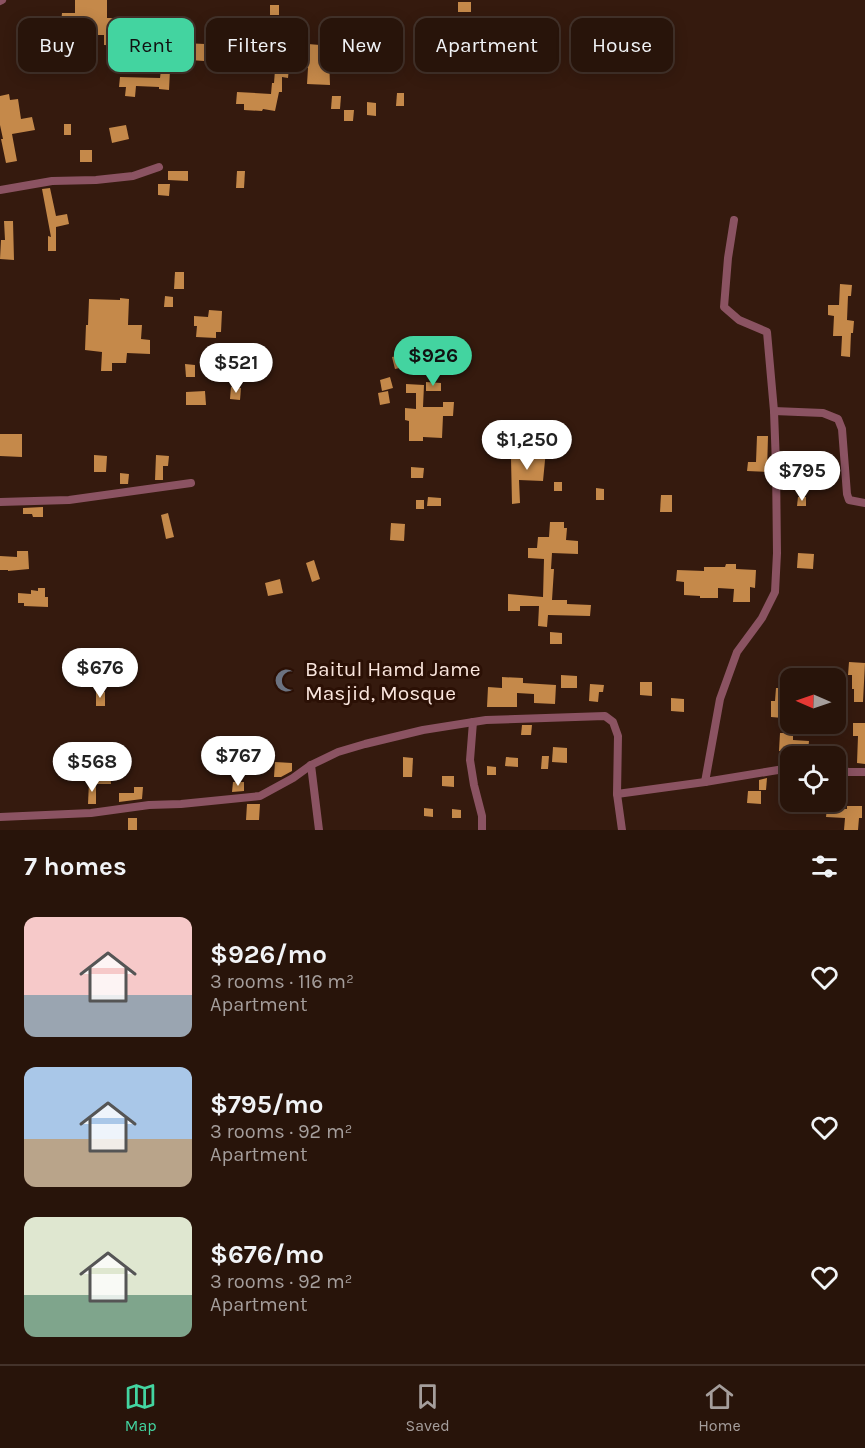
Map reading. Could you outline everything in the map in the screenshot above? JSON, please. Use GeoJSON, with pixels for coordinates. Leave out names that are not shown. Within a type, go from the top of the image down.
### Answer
{"type":"FeatureCollection","features":[{"type":"Feature","properties":{"kind":"street"},"geometry":{"type":"LineString","coordinates":[[0,190],[52,181],[133,176],[159,167]]}},
{"type":"Feature","properties":{"kind":"street"},"geometry":{"type":"LineString","coordinates":[[705,782],[720,699],[737,652],[762,618],[775,592],[776,465],[767,332],[740,321],[724,307],[734,220]]}},
{"type":"Feature","properties":{"kind":"street"},"geometry":{"type":"LineString","coordinates":[[774,411],[823,413],[838,419],[842,429],[847,494],[849,500],[865,503]]}},
{"type":"Feature","properties":{"kind":"street"},"geometry":{"type":"LineString","coordinates":[[0,502],[69,500],[191,483]]}},
{"type":"Feature","properties":{"kind":"street"},"geometry":{"type":"LineString","coordinates":[[0,817],[91,813],[149,805],[260,796],[311,765],[338,752],[423,730],[486,720],[605,716],[613,722],[618,736],[617,794],[622,830]]}},
{"type":"Feature","properties":{"kind":"street"},"geometry":{"type":"LineString","coordinates":[[473,722],[470,760],[482,816],[482,830]]}},
{"type":"Feature","properties":{"kind":"street"},"geometry":{"type":"LineString","coordinates":[[311,765],[319,830]]}},
{"type":"Feature","properties":{"kind":"street"},"geometry":{"type":"LineString","coordinates":[[617,794],[780,770]]}},
{"type":"Feature","properties":{"kind":"street"},"geometry":{"type":"LineString","coordinates":[[846,771],[865,772]]}},
{"type":"Feature","properties":{"kind":"building"},"geometry":{"type":"Polygon","coordinates":[[[75,0],[107,0],[108,45],[104,45],[104,35],[96,35],[96,18],[62,18],[62,13],[75,13],[75,0]]]}},
{"type":"Feature","properties":{"kind":"building"},"geometry":{"type":"Polygon","coordinates":[[[458,2],[471,2],[471,12],[458,12],[458,2]]]}},
{"type":"Feature","properties":{"kind":"building"},"geometry":{"type":"Polygon","coordinates":[[[270,5],[279,5],[279,15],[270,15],[270,5]]]}},
{"type":"Feature","properties":{"kind":"building"},"geometry":{"type":"Polygon","coordinates":[[[194,44],[205,44],[204,61],[194,60],[194,44]]]}},
{"type":"Feature","properties":{"kind":"building"},"geometry":{"type":"Polygon","coordinates":[[[308,44],[320,45],[320,72],[330,72],[330,85],[307,84],[308,44]]]}},
{"type":"Feature","properties":{"kind":"building"},"geometry":{"type":"Polygon","coordinates":[[[161,72],[170,72],[169,90],[136,86],[135,97],[125,96],[126,87],[119,87],[120,77],[160,78],[161,72]]]}},
{"type":"Feature","properties":{"kind":"building"},"geometry":{"type":"Polygon","coordinates":[[[275,72],[289,72],[288,78],[282,77],[282,92],[279,92],[275,111],[244,110],[244,104],[236,104],[237,92],[271,94],[272,83],[274,83],[275,72]]]}},
{"type":"Feature","properties":{"kind":"building"},"geometry":{"type":"Polygon","coordinates":[[[397,93],[404,93],[404,106],[396,106],[397,93]]]}},
{"type":"Feature","properties":{"kind":"building"},"geometry":{"type":"Polygon","coordinates":[[[9,94],[10,100],[18,99],[21,119],[32,117],[35,130],[12,134],[17,161],[6,163],[1,139],[3,139],[0,125],[0,96],[9,94]]]}},
{"type":"Feature","properties":{"kind":"building"},"geometry":{"type":"Polygon","coordinates":[[[332,96],[341,96],[340,109],[331,109],[332,96]]]}},
{"type":"Feature","properties":{"kind":"building"},"geometry":{"type":"Polygon","coordinates":[[[367,102],[376,103],[376,116],[367,115],[367,102]]]}},
{"type":"Feature","properties":{"kind":"building"},"geometry":{"type":"Polygon","coordinates":[[[344,110],[354,110],[353,121],[344,121],[344,110]]]}},
{"type":"Feature","properties":{"kind":"building"},"geometry":{"type":"Polygon","coordinates":[[[64,124],[71,124],[71,135],[64,135],[64,124]]]}},
{"type":"Feature","properties":{"kind":"building"},"geometry":{"type":"Polygon","coordinates":[[[126,125],[129,139],[112,143],[109,128],[126,125]]]}},
{"type":"Feature","properties":{"kind":"building"},"geometry":{"type":"Polygon","coordinates":[[[80,150],[92,150],[92,162],[80,162],[80,150]]]}},
{"type":"Feature","properties":{"kind":"building"},"geometry":{"type":"Polygon","coordinates":[[[168,171],[188,171],[188,181],[168,180],[168,171]]]}},
{"type":"Feature","properties":{"kind":"building"},"geometry":{"type":"Polygon","coordinates":[[[237,171],[245,171],[244,188],[236,188],[237,171]]]}},
{"type":"Feature","properties":{"kind":"building"},"geometry":{"type":"Polygon","coordinates":[[[158,184],[170,184],[169,196],[158,195],[158,184]]]}},
{"type":"Feature","properties":{"kind":"building"},"geometry":{"type":"Polygon","coordinates":[[[50,188],[56,216],[67,214],[69,224],[56,227],[56,251],[48,251],[48,236],[51,237],[42,189],[50,188]]]}},
{"type":"Feature","properties":{"kind":"building"},"geometry":{"type":"Polygon","coordinates":[[[4,221],[13,221],[14,260],[0,259],[1,240],[5,240],[4,221]]]}},
{"type":"Feature","properties":{"kind":"building"},"geometry":{"type":"Polygon","coordinates":[[[175,272],[184,272],[184,289],[174,289],[175,272]]]}},
{"type":"Feature","properties":{"kind":"building"},"geometry":{"type":"Polygon","coordinates":[[[840,284],[852,285],[851,296],[848,296],[847,320],[854,321],[850,357],[841,356],[842,336],[833,336],[834,316],[828,315],[828,305],[839,305],[840,284]]]}},
{"type":"Feature","properties":{"kind":"building"},"geometry":{"type":"Polygon","coordinates":[[[165,296],[173,297],[173,307],[164,307],[165,296]]]}},
{"type":"Feature","properties":{"kind":"building"},"geometry":{"type":"Polygon","coordinates":[[[120,298],[129,299],[128,325],[142,325],[141,339],[150,340],[150,354],[127,353],[126,363],[112,363],[112,371],[101,371],[102,352],[85,350],[89,299],[120,300],[120,298]]]}},
{"type":"Feature","properties":{"kind":"building"},"geometry":{"type":"Polygon","coordinates":[[[209,310],[222,311],[221,332],[216,332],[216,338],[196,337],[197,326],[194,326],[194,316],[208,317],[209,310]]]}},
{"type":"Feature","properties":{"kind":"building"},"geometry":{"type":"Polygon","coordinates":[[[401,355],[404,367],[395,369],[392,357],[401,355]]]}},
{"type":"Feature","properties":{"kind":"building"},"geometry":{"type":"Polygon","coordinates":[[[185,364],[195,365],[195,377],[186,377],[185,364]]]}},
{"type":"Feature","properties":{"kind":"building"},"geometry":{"type":"Polygon","coordinates":[[[390,377],[393,388],[382,391],[380,380],[390,377]]]}},
{"type":"Feature","properties":{"kind":"building"},"geometry":{"type":"Polygon","coordinates":[[[426,382],[441,383],[441,391],[426,391],[426,382]]]}},
{"type":"Feature","properties":{"kind":"building"},"geometry":{"type":"Polygon","coordinates":[[[406,384],[424,385],[423,407],[443,407],[443,402],[454,402],[453,416],[443,416],[442,438],[423,437],[423,441],[409,441],[409,421],[405,420],[405,408],[416,409],[416,393],[406,393],[406,384]]]}},
{"type":"Feature","properties":{"kind":"building"},"geometry":{"type":"Polygon","coordinates":[[[231,387],[241,388],[240,400],[230,399],[231,387]]]}},
{"type":"Feature","properties":{"kind":"building"},"geometry":{"type":"Polygon","coordinates":[[[205,391],[206,405],[186,405],[186,392],[205,391]]]}},
{"type":"Feature","properties":{"kind":"building"},"geometry":{"type":"Polygon","coordinates":[[[388,391],[390,403],[380,405],[378,393],[388,391]]]}},
{"type":"Feature","properties":{"kind":"building"},"geometry":{"type":"Polygon","coordinates":[[[0,434],[22,434],[22,457],[0,456],[0,434]]]}},
{"type":"Feature","properties":{"kind":"building"},"geometry":{"type":"Polygon","coordinates":[[[757,436],[768,436],[767,472],[747,471],[748,462],[756,462],[757,436]]]}},
{"type":"Feature","properties":{"kind":"building"},"geometry":{"type":"Polygon","coordinates":[[[528,449],[546,450],[543,481],[519,480],[520,503],[512,504],[511,458],[528,458],[528,449]]]}},
{"type":"Feature","properties":{"kind":"building"},"geometry":{"type":"Polygon","coordinates":[[[94,455],[107,456],[106,472],[94,472],[94,455]]]}},
{"type":"Feature","properties":{"kind":"building"},"geometry":{"type":"Polygon","coordinates":[[[156,455],[169,456],[168,466],[163,466],[163,480],[155,480],[156,455]]]}},
{"type":"Feature","properties":{"kind":"building"},"geometry":{"type":"Polygon","coordinates":[[[411,467],[424,468],[423,478],[411,478],[411,467]]]}},
{"type":"Feature","properties":{"kind":"building"},"geometry":{"type":"Polygon","coordinates":[[[120,473],[129,474],[128,484],[120,484],[120,473]]]}},
{"type":"Feature","properties":{"kind":"building"},"geometry":{"type":"Polygon","coordinates":[[[554,482],[562,482],[562,491],[554,491],[554,482]]]}},
{"type":"Feature","properties":{"kind":"building"},"geometry":{"type":"Polygon","coordinates":[[[596,488],[604,489],[604,500],[596,500],[596,488]]]}},
{"type":"Feature","properties":{"kind":"building"},"geometry":{"type":"Polygon","coordinates":[[[661,495],[672,495],[672,512],[660,512],[661,495]]]}},
{"type":"Feature","properties":{"kind":"building"},"geometry":{"type":"Polygon","coordinates":[[[428,497],[441,498],[441,506],[427,506],[428,497]]]}},
{"type":"Feature","properties":{"kind":"building"},"geometry":{"type":"Polygon","coordinates":[[[798,497],[806,497],[806,506],[797,506],[798,497]]]}},
{"type":"Feature","properties":{"kind":"building"},"geometry":{"type":"Polygon","coordinates":[[[416,500],[424,500],[424,509],[416,509],[416,500]]]}},
{"type":"Feature","properties":{"kind":"building"},"geometry":{"type":"Polygon","coordinates":[[[43,507],[43,517],[23,514],[23,508],[43,507]]]}},
{"type":"Feature","properties":{"kind":"building"},"geometry":{"type":"Polygon","coordinates":[[[168,513],[174,537],[166,539],[161,515],[168,513]]]}},
{"type":"Feature","properties":{"kind":"building"},"geometry":{"type":"Polygon","coordinates":[[[550,522],[564,522],[564,528],[567,528],[566,540],[578,541],[578,554],[552,553],[551,569],[554,569],[552,600],[567,600],[567,604],[591,605],[590,616],[548,615],[547,627],[538,626],[539,606],[520,606],[520,611],[508,611],[508,594],[543,597],[544,559],[528,558],[528,548],[537,548],[538,537],[549,537],[550,522]]]}},
{"type":"Feature","properties":{"kind":"building"},"geometry":{"type":"Polygon","coordinates":[[[391,523],[405,524],[404,541],[390,540],[391,523]]]}},
{"type":"Feature","properties":{"kind":"building"},"geometry":{"type":"Polygon","coordinates":[[[17,551],[28,551],[29,569],[0,570],[0,556],[17,557],[17,551]]]}},
{"type":"Feature","properties":{"kind":"building"},"geometry":{"type":"Polygon","coordinates":[[[798,553],[814,554],[813,569],[797,568],[798,553]]]}},
{"type":"Feature","properties":{"kind":"building"},"geometry":{"type":"Polygon","coordinates":[[[314,560],[320,579],[312,582],[306,563],[314,560]]]}},
{"type":"Feature","properties":{"kind":"building"},"geometry":{"type":"Polygon","coordinates":[[[726,564],[736,564],[736,569],[756,570],[755,588],[750,587],[750,602],[733,602],[734,589],[718,588],[718,598],[684,595],[684,582],[676,581],[677,570],[704,571],[704,567],[725,567],[726,564]]]}},
{"type":"Feature","properties":{"kind":"building"},"geometry":{"type":"Polygon","coordinates":[[[280,579],[283,593],[268,596],[265,583],[280,579]]]}},
{"type":"Feature","properties":{"kind":"building"},"geometry":{"type":"Polygon","coordinates":[[[38,588],[45,588],[48,607],[24,606],[24,603],[18,603],[18,593],[31,594],[31,590],[38,591],[38,588]]]}},
{"type":"Feature","properties":{"kind":"building"},"geometry":{"type":"Polygon","coordinates":[[[550,632],[562,633],[562,644],[550,644],[550,632]]]}},
{"type":"Feature","properties":{"kind":"building"},"geometry":{"type":"Polygon","coordinates":[[[849,662],[865,663],[863,702],[854,702],[852,675],[848,675],[849,662]]]}},
{"type":"Feature","properties":{"kind":"building"},"geometry":{"type":"Polygon","coordinates":[[[561,675],[577,676],[577,688],[561,688],[561,675]]]}},
{"type":"Feature","properties":{"kind":"building"},"geometry":{"type":"Polygon","coordinates":[[[502,677],[523,678],[523,683],[556,685],[555,704],[534,703],[534,694],[517,693],[517,707],[487,707],[488,687],[502,688],[502,677]]]}},
{"type":"Feature","properties":{"kind":"building"},"geometry":{"type":"Polygon","coordinates":[[[640,682],[652,682],[652,696],[640,695],[640,682]]]}},
{"type":"Feature","properties":{"kind":"building"},"geometry":{"type":"Polygon","coordinates":[[[590,684],[604,685],[603,692],[599,692],[598,702],[589,701],[590,684]]]}},
{"type":"Feature","properties":{"kind":"building"},"geometry":{"type":"Polygon","coordinates":[[[776,688],[780,688],[780,718],[771,717],[771,701],[775,701],[776,688]]]}},
{"type":"Feature","properties":{"kind":"building"},"geometry":{"type":"Polygon","coordinates":[[[96,691],[105,692],[105,706],[96,706],[96,691]]]}},
{"type":"Feature","properties":{"kind":"building"},"geometry":{"type":"Polygon","coordinates":[[[671,698],[684,699],[684,712],[671,711],[671,698]]]}},
{"type":"Feature","properties":{"kind":"building"},"geometry":{"type":"Polygon","coordinates":[[[853,723],[865,723],[865,764],[857,763],[858,736],[853,736],[853,723]]]}},
{"type":"Feature","properties":{"kind":"building"},"geometry":{"type":"Polygon","coordinates":[[[522,725],[532,725],[531,735],[521,735],[522,725]]]}},
{"type":"Feature","properties":{"kind":"building"},"geometry":{"type":"Polygon","coordinates":[[[780,733],[793,734],[793,740],[809,741],[808,746],[780,746],[779,751],[780,733]]]}},
{"type":"Feature","properties":{"kind":"building"},"geometry":{"type":"Polygon","coordinates":[[[78,745],[95,746],[95,754],[78,754],[78,745]]]}},
{"type":"Feature","properties":{"kind":"building"},"geometry":{"type":"Polygon","coordinates":[[[553,747],[567,748],[567,763],[552,762],[553,747]]]}},
{"type":"Feature","properties":{"kind":"building"},"geometry":{"type":"Polygon","coordinates":[[[542,756],[549,756],[548,769],[541,769],[542,756]]]}},
{"type":"Feature","properties":{"kind":"building"},"geometry":{"type":"Polygon","coordinates":[[[403,757],[413,758],[412,777],[403,777],[403,757]]]}},
{"type":"Feature","properties":{"kind":"building"},"geometry":{"type":"Polygon","coordinates":[[[506,757],[518,758],[518,767],[505,766],[506,757]]]}},
{"type":"Feature","properties":{"kind":"building"},"geometry":{"type":"Polygon","coordinates":[[[97,758],[109,758],[111,784],[97,784],[97,758]]]}},
{"type":"Feature","properties":{"kind":"building"},"geometry":{"type":"Polygon","coordinates":[[[275,762],[292,763],[292,771],[281,777],[274,777],[275,762]]]}},
{"type":"Feature","properties":{"kind":"building"},"geometry":{"type":"Polygon","coordinates":[[[487,766],[496,767],[496,775],[487,775],[487,766]]]}},
{"type":"Feature","properties":{"kind":"building"},"geometry":{"type":"Polygon","coordinates":[[[442,776],[454,776],[454,787],[442,786],[442,776]]]}},
{"type":"Feature","properties":{"kind":"building"},"geometry":{"type":"Polygon","coordinates":[[[767,778],[766,790],[759,790],[759,780],[767,778]]]}},
{"type":"Feature","properties":{"kind":"building"},"geometry":{"type":"Polygon","coordinates":[[[89,782],[96,782],[96,804],[88,804],[89,782]]]}},
{"type":"Feature","properties":{"kind":"building"},"geometry":{"type":"Polygon","coordinates":[[[233,782],[244,782],[244,791],[232,792],[233,782]]]}},
{"type":"Feature","properties":{"kind":"building"},"geometry":{"type":"Polygon","coordinates":[[[134,787],[143,787],[142,799],[119,802],[119,793],[134,793],[134,787]]]}},
{"type":"Feature","properties":{"kind":"building"},"geometry":{"type":"Polygon","coordinates":[[[748,791],[761,791],[761,804],[747,803],[748,791]]]}},
{"type":"Feature","properties":{"kind":"building"},"geometry":{"type":"Polygon","coordinates":[[[247,804],[260,804],[259,820],[246,820],[247,804]]]}},
{"type":"Feature","properties":{"kind":"building"},"geometry":{"type":"Polygon","coordinates":[[[847,806],[862,806],[862,818],[859,818],[858,830],[844,830],[845,818],[826,817],[827,812],[846,812],[847,806]]]}},
{"type":"Feature","properties":{"kind":"building"},"geometry":{"type":"Polygon","coordinates":[[[424,808],[433,809],[433,817],[424,816],[424,808]]]}},
{"type":"Feature","properties":{"kind":"building"},"geometry":{"type":"Polygon","coordinates":[[[452,809],[461,810],[461,818],[452,818],[452,809]]]}},
{"type":"Feature","properties":{"kind":"building"},"geometry":{"type":"Polygon","coordinates":[[[128,818],[137,818],[137,830],[128,830],[128,818]]]}},
{"type":"Feature","properties":{"kind":"place","name":"Baitul Hamd Jame Masjid, Mosque"},"geometry":{"type":"Point","coordinates":[287,681]}}]}
